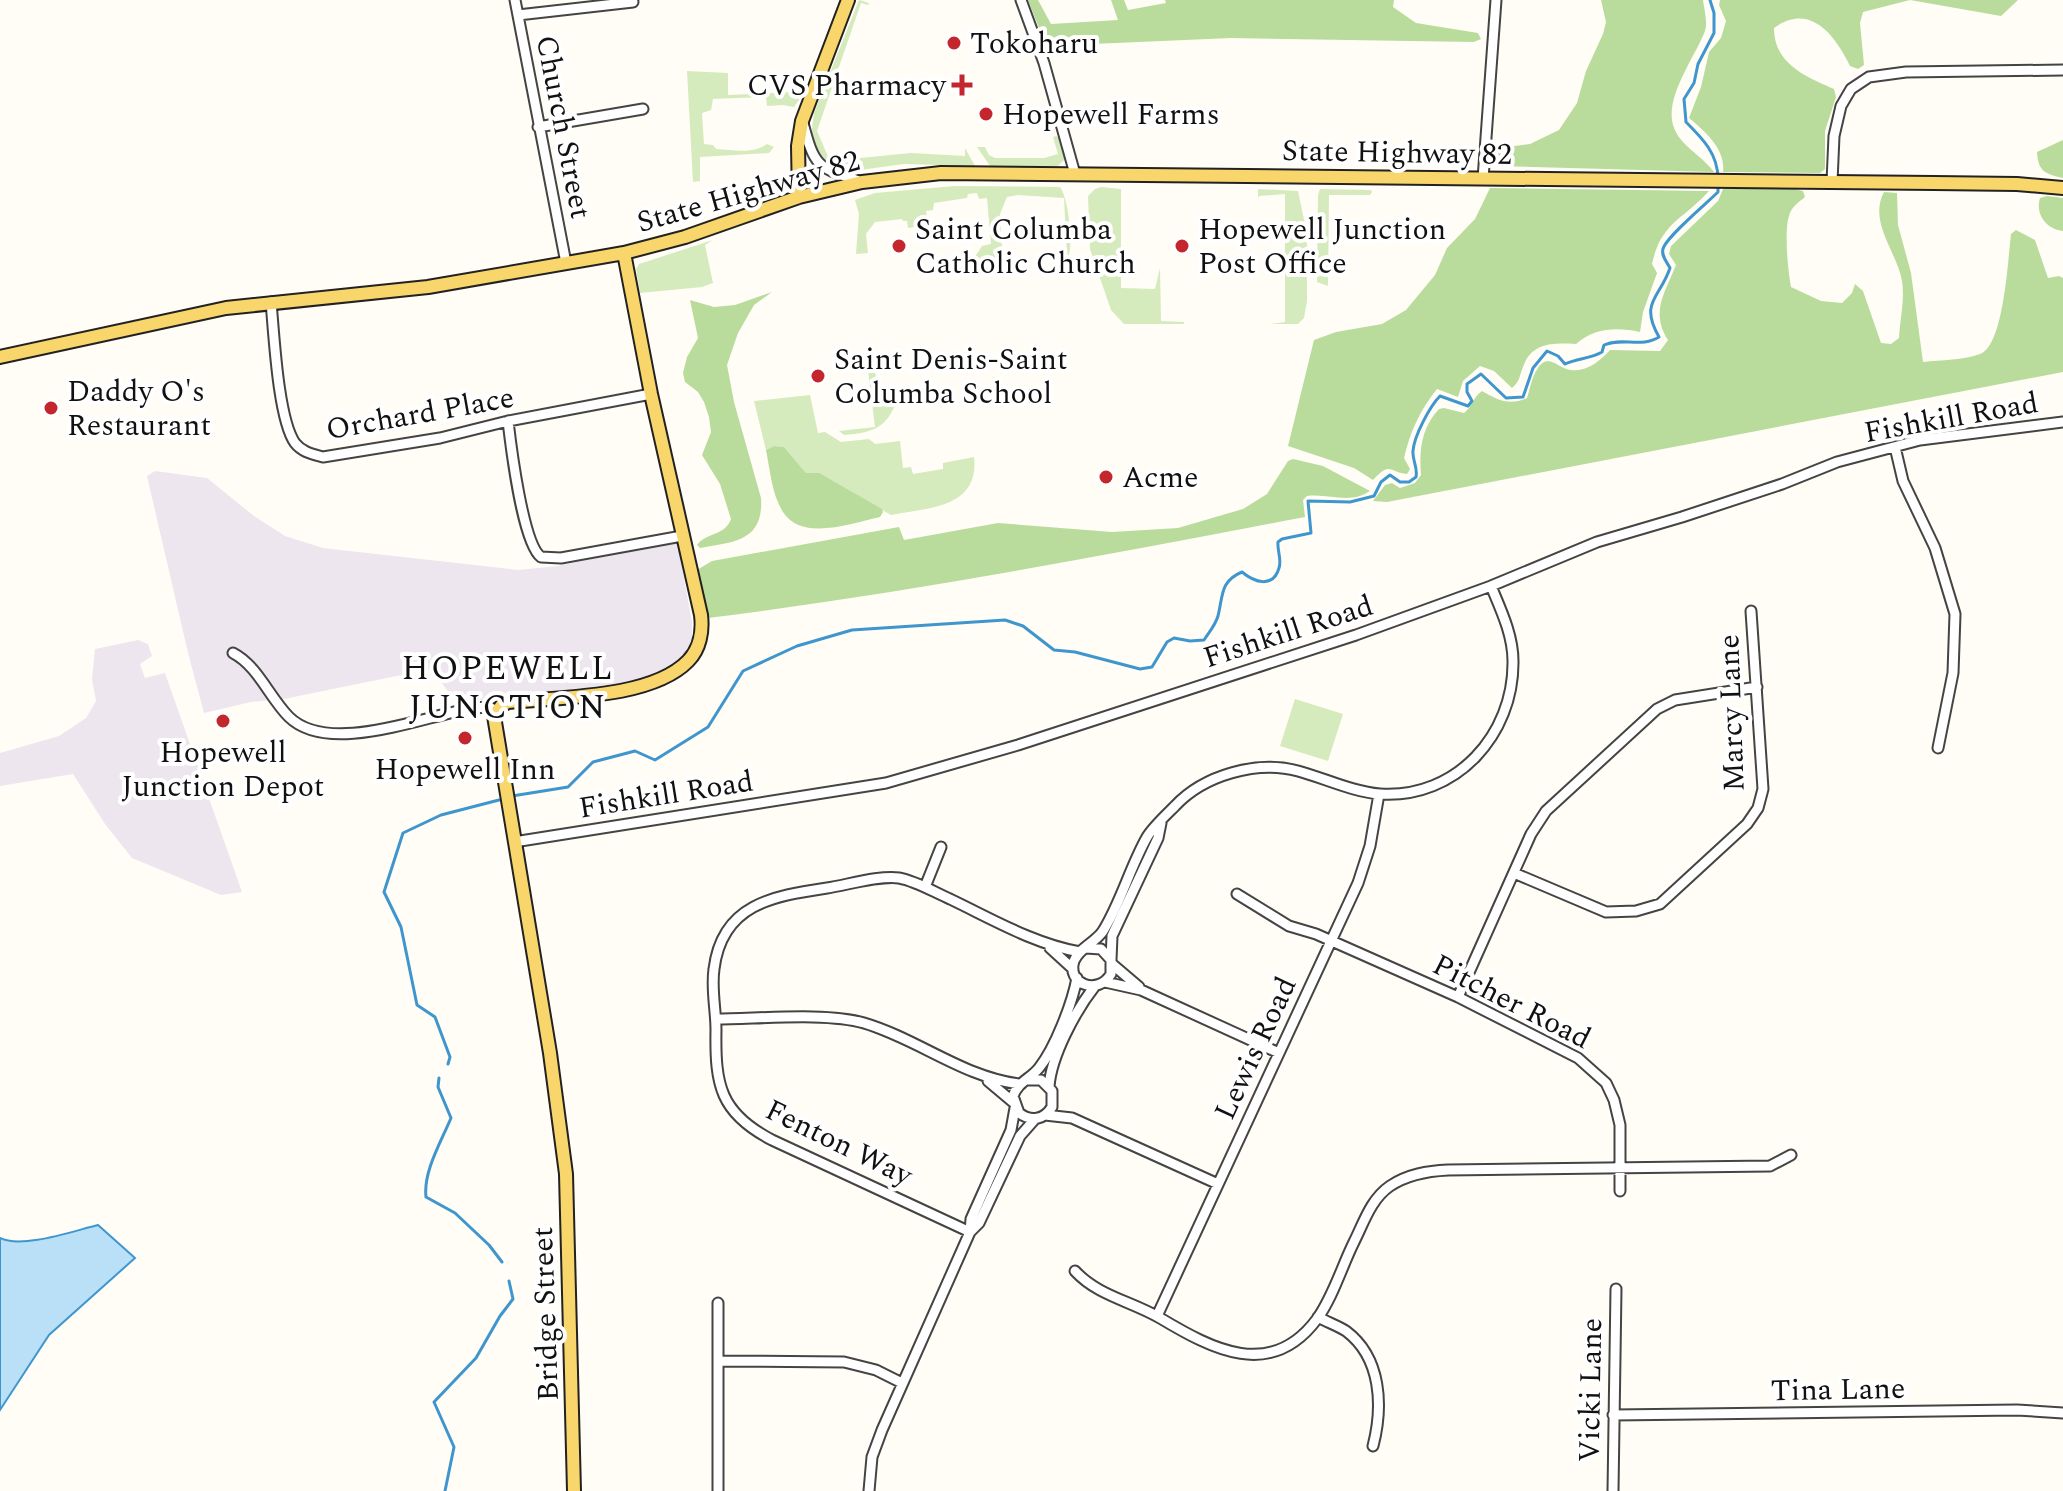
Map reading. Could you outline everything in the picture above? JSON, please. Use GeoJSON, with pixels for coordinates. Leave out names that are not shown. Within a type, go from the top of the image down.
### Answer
{"type":"FeatureCollection","features":[{"type":"Feature","properties":{"kind":"main road"},"geometry":{"type":"LineString","coordinates":[[799,197],[798,146],[802,121],[848,0]]}},
{"type":"Feature","properties":{"kind":"main road","name":"State Highway 82"},"geometry":{"type":"LineString","coordinates":[[0,357],[226,308],[428,287],[624,253],[685,237],[799,197],[862,182],[941,173],[2017,184],[2063,188]]}},
{"type":"Feature","properties":{"kind":"main road"},"geometry":{"type":"LineString","coordinates":[[497,711],[508,702],[639,686],[662,678],[689,661],[697,649],[702,623],[651,394],[624,253]]}},
{"type":"Feature","properties":{"kind":"main road","name":"Bridge Street"},"geometry":{"type":"LineString","coordinates":[[497,711],[494,724],[550,1053],[561,1136],[568,1218],[574,1491]]}},
{"type":"Feature","properties":{"kind":"street","name":"Church Street"},"geometry":{"type":"LineString","coordinates":[[515,0],[566,263]]}},
{"type":"Feature","properties":{"kind":"street"},"geometry":{"type":"LineString","coordinates":[[1021,0],[1044,63],[1075,174]]}},
{"type":"Feature","properties":{"kind":"street"},"geometry":{"type":"LineString","coordinates":[[1483,179],[1496,0]]}},
{"type":"Feature","properties":{"kind":"street"},"geometry":{"type":"LineString","coordinates":[[518,15],[633,2]]}},
{"type":"Feature","properties":{"kind":"street"},"geometry":{"type":"LineString","coordinates":[[1832,182],[1834,136],[1841,106],[1851,89],[1869,77],[1906,72],[2063,70]]}},
{"type":"Feature","properties":{"kind":"street"},"geometry":{"type":"LineString","coordinates":[[538,127],[643,109]]}},
{"type":"Feature","properties":{"kind":"street"},"geometry":{"type":"LineString","coordinates":[[802,121],[813,156],[819,164],[862,182]]}},
{"type":"Feature","properties":{"kind":"street","name":"Orchard Place"},"geometry":{"type":"LineString","coordinates":[[271,302],[283,404],[291,435],[297,446],[307,453],[323,457],[440,438],[508,421],[651,394]]}},
{"type":"Feature","properties":{"kind":"street"},"geometry":{"type":"LineString","coordinates":[[508,421],[532,547],[541,557],[561,558],[682,536]]}},
{"type":"Feature","properties":{"kind":"street","name":"Fishkill Road"},"geometry":{"type":"LineString","coordinates":[[514,842],[886,783],[1018,745],[1356,635],[1491,586],[1597,542],[1782,484],[1837,462],[1920,440],[2063,422]]}},
{"type":"Feature","properties":{"kind":"street"},"geometry":{"type":"LineString","coordinates":[[1895,447],[1903,481],[1935,548],[1955,614],[1953,673],[1938,748]]}},
{"type":"Feature","properties":{"kind":"street"},"geometry":{"type":"LineString","coordinates":[[869,1491],[872,1457],[1011,1130],[1015,1091],[1039,1068],[1047,1054],[1071,1002],[1075,958],[1105,928],[1149,833],[1189,793],[1213,780],[1253,769],[1295,770],[1379,794],[1415,791],[1441,783],[1480,754],[1497,732],[1507,708],[1513,658],[1507,627],[1491,586]]}},
{"type":"Feature","properties":{"kind":"street","name":"Marcy Lane"},"geometry":{"type":"LineString","coordinates":[[1514,873],[1606,912],[1636,911],[1660,904],[1747,824],[1758,808],[1763,789],[1751,611]]}},
{"type":"Feature","properties":{"kind":"street"},"geometry":{"type":"LineString","coordinates":[[233,653],[252,668],[290,717],[309,729],[321,732],[357,734],[479,707],[497,711]]}},
{"type":"Feature","properties":{"kind":"street"},"geometry":{"type":"LineString","coordinates":[[1458,997],[1531,834],[1546,811],[1657,709],[1688,698],[1757,687]]}},
{"type":"Feature","properties":{"kind":"street","name":"Lewis Road"},"geometry":{"type":"LineString","coordinates":[[1157,1316],[1358,883],[1370,846],[1379,794]]}},
{"type":"Feature","properties":{"kind":"street"},"geometry":{"type":"LineString","coordinates":[[970,1232],[979,1223],[1020,1136],[1052,1107],[1052,1068],[1081,1004],[1111,974],[1112,936],[1158,838],[1161,823]]}},
{"type":"Feature","properties":{"kind":"street"},"geometry":{"type":"LineString","coordinates":[[925,887],[941,847]]}},
{"type":"Feature","properties":{"kind":"street","name":"Fenton Way"},"geometry":{"type":"LineString","coordinates":[[970,1232],[772,1140],[738,1118],[722,1096],[715,1070],[713,971],[719,949],[729,929],[743,914],[776,896],[899,878],[925,887],[1040,942],[1059,955],[1075,973]]}},
{"type":"Feature","properties":{"kind":"street","name":"Pitcher Road"},"geometry":{"type":"LineString","coordinates":[[1237,894],[1289,926],[1332,941],[1458,997],[1561,1048],[1597,1074],[1606,1083],[1614,1100],[1620,1125],[1620,1191]]}},
{"type":"Feature","properties":{"kind":"street","name":"Fenton Way"},"geometry":{"type":"LineString","coordinates":[[1040,942],[1083,950]]}},
{"type":"Feature","properties":{"kind":"street"},"geometry":{"type":"LineString","coordinates":[[1083,950],[1101,949],[1141,990]]}},
{"type":"Feature","properties":{"kind":"street"},"geometry":{"type":"LineString","coordinates":[[1075,973],[1085,985],[1141,990],[1279,1053]]}},
{"type":"Feature","properties":{"kind":"street"},"geometry":{"type":"LineString","coordinates":[[716,1019],[840,1019],[865,1023],[994,1080],[1041,1080],[1072,1118]]}},
{"type":"Feature","properties":{"kind":"street"},"geometry":{"type":"LineString","coordinates":[[975,1073],[995,1086],[1024,1117],[1072,1118],[1218,1184]]}},
{"type":"Feature","properties":{"kind":"street"},"geometry":{"type":"LineString","coordinates":[[1075,1271],[1089,1286],[1157,1316],[1210,1346],[1248,1355],[1261,1354],[1290,1344],[1318,1317],[1375,1201],[1402,1180],[1429,1171],[1770,1166],[1791,1155]]}},
{"type":"Feature","properties":{"kind":"street","name":"Vicki Lane"},"geometry":{"type":"LineString","coordinates":[[1613,1491],[1616,1289]]}},
{"type":"Feature","properties":{"kind":"street"},"geometry":{"type":"LineString","coordinates":[[718,1303],[718,1491]]}},
{"type":"Feature","properties":{"kind":"street"},"geometry":{"type":"LineString","coordinates":[[1318,1317],[1346,1331],[1370,1363],[1378,1390],[1373,1446]]}},
{"type":"Feature","properties":{"kind":"street"},"geometry":{"type":"LineString","coordinates":[[719,1361],[844,1362],[876,1370],[902,1383]]}},
{"type":"Feature","properties":{"kind":"street","name":"Tina Lane"},"geometry":{"type":"LineString","coordinates":[[1613,1415],[2017,1410],[2063,1413]]}},
{"type":"Feature","properties":{"kind":"shaded area"},"geometry":{"type":"Polygon","coordinates":[[[155,471],[207,478],[254,516],[285,536],[323,548],[518,570],[558,566],[677,541],[692,622],[692,643],[683,660],[666,670],[642,679],[601,686],[457,703],[431,669],[204,713],[147,476],[155,471]]]}},
{"type":"Feature","properties":{"kind":"shaded area"},"geometry":{"type":"Polygon","coordinates":[[[138,640],[148,644],[152,656],[140,664],[145,678],[165,673],[242,892],[221,895],[132,858],[105,824],[73,774],[0,786],[0,753],[59,736],[86,718],[96,701],[92,679],[95,649],[138,640]]]}},
{"type":"Feature","properties":{"kind":"green space"},"geometry":{"type":"Polygon","coordinates":[[[859,0],[869,3],[861,3],[817,131],[830,161],[911,153],[965,156],[965,148],[975,166],[904,164],[845,172],[818,157],[811,137],[814,113],[859,0]]]}},
{"type":"Feature","properties":{"kind":"green space"},"geometry":{"type":"Polygon","coordinates":[[[1028,0],[1038,0],[1051,24],[1118,20],[1111,0],[1124,0],[1128,10],[1166,3],[1165,0],[1394,0],[1393,7],[1416,23],[1478,33],[1481,39],[1474,42],[1231,38],[1046,46],[1028,0]]]}},
{"type":"Feature","properties":{"kind":"green space"},"geometry":{"type":"Polygon","coordinates":[[[1601,0],[1703,0],[1705,31],[1677,89],[1672,114],[1673,125],[1680,139],[1714,172],[1499,166],[1493,160],[1492,149],[1530,144],[1559,130],[1577,103],[1586,71],[1603,34],[1606,22],[1601,0]]]}},
{"type":"Feature","properties":{"kind":"green space"},"geometry":{"type":"Polygon","coordinates":[[[1720,0],[1910,0],[1863,12],[1860,23],[1864,65],[1858,69],[1850,66],[1829,33],[1810,20],[1787,21],[1774,28],[1779,51],[1786,60],[1803,74],[1834,89],[1836,97],[1825,131],[1825,169],[1820,173],[1723,172],[1718,149],[1689,118],[1701,87],[1709,52],[1721,38],[1726,21],[1720,0]]]}},
{"type":"Feature","properties":{"kind":"green space"},"geometry":{"type":"Polygon","coordinates":[[[1910,0],[2018,0],[2001,16],[1910,0]]]}},
{"type":"Feature","properties":{"kind":"green space"},"geometry":{"type":"Polygon","coordinates":[[[687,71],[728,73],[728,95],[795,92],[795,96],[801,97],[794,107],[767,106],[766,97],[713,99],[711,110],[702,113],[704,144],[713,145],[716,149],[736,150],[756,149],[767,144],[774,147],[769,153],[700,157],[700,181],[693,182],[687,71]]]}},
{"type":"Feature","properties":{"kind":"green space"},"geometry":{"type":"Polygon","coordinates":[[[1053,137],[1060,139],[1065,159],[1058,166],[990,166],[977,147],[985,147],[989,155],[995,158],[1044,158],[1058,154],[1053,137]]]}},
{"type":"Feature","properties":{"kind":"green space"},"geometry":{"type":"Polygon","coordinates":[[[2063,140],[2063,178],[2044,171],[2037,152],[2063,140]]]}},
{"type":"Feature","properties":{"kind":"green space"},"geometry":{"type":"Polygon","coordinates":[[[955,186],[1060,187],[1063,192],[1069,222],[1068,257],[1058,266],[1052,265],[1053,257],[1067,255],[1064,198],[1018,195],[1007,197],[1000,214],[1007,268],[974,258],[982,246],[991,244],[987,198],[979,199],[977,193],[968,194],[967,198],[934,203],[933,210],[926,211],[928,225],[908,228],[907,221],[902,219],[875,222],[866,234],[868,253],[856,254],[859,214],[855,200],[875,193],[955,186]]]}},
{"type":"Feature","properties":{"kind":"green space"},"geometry":{"type":"Polygon","coordinates":[[[1101,187],[1121,189],[1121,288],[1155,289],[1160,268],[1161,321],[1184,324],[1124,324],[1111,310],[1090,249],[1088,196],[1101,187]]]}},
{"type":"Feature","properties":{"kind":"green space"},"geometry":{"type":"Polygon","coordinates":[[[1490,188],[1709,191],[1661,239],[1652,264],[1657,273],[1643,312],[1640,332],[1606,330],[1576,344],[1551,344],[1538,348],[1527,359],[1512,388],[1494,371],[1480,366],[1463,381],[1458,397],[1437,389],[1409,439],[1404,458],[1410,469],[1407,474],[1387,469],[1373,480],[1354,468],[1288,446],[1314,340],[1336,332],[1382,324],[1406,310],[1435,275],[1447,248],[1475,219],[1490,188]]]}},
{"type":"Feature","properties":{"kind":"green space"},"geometry":{"type":"Polygon","coordinates":[[[1789,188],[1803,191],[1805,197],[1789,216],[1787,251],[1791,287],[1821,301],[1842,303],[1852,293],[1855,284],[1863,291],[1881,343],[1891,344],[1899,338],[1903,288],[1879,214],[1884,192],[1897,193],[1898,225],[1911,273],[1923,362],[1974,356],[1988,348],[2000,319],[2011,234],[2016,230],[2035,240],[2048,278],[2063,278],[2063,372],[1387,502],[1373,501],[1385,485],[1392,483],[1400,488],[1415,483],[1421,475],[1422,440],[1428,424],[1439,409],[1464,413],[1482,391],[1504,401],[1515,402],[1527,398],[1536,371],[1546,361],[1577,370],[1593,365],[1610,350],[1660,351],[1668,340],[1660,320],[1661,302],[1676,265],[1669,254],[1671,246],[1718,201],[1723,189],[1789,188]]]}},
{"type":"Feature","properties":{"kind":"green space"},"geometry":{"type":"Polygon","coordinates":[[[1258,189],[1298,191],[1307,234],[1307,301],[1304,318],[1298,324],[1270,324],[1285,322],[1285,194],[1258,198],[1258,189]]]}},
{"type":"Feature","properties":{"kind":"green space"},"geometry":{"type":"Polygon","coordinates":[[[1320,189],[1372,192],[1370,195],[1329,195],[1328,286],[1317,282],[1320,189]]]}},
{"type":"Feature","properties":{"kind":"green space"},"geometry":{"type":"Polygon","coordinates":[[[2040,198],[2063,198],[2063,231],[2043,220],[2039,210],[2040,198]]]}},
{"type":"Feature","properties":{"kind":"green space"},"geometry":{"type":"Polygon","coordinates":[[[713,240],[705,245],[713,283],[702,287],[640,293],[636,269],[639,264],[713,240]]]}},
{"type":"Feature","properties":{"kind":"green space"},"geometry":{"type":"Polygon","coordinates":[[[772,292],[754,305],[738,333],[727,365],[761,498],[758,523],[752,531],[735,541],[700,548],[697,545],[701,541],[725,528],[731,519],[720,484],[702,455],[711,432],[709,417],[704,402],[698,392],[685,382],[683,373],[687,357],[698,338],[690,300],[714,307],[735,305],[772,292]]]}},
{"type":"Feature","properties":{"kind":"green space"},"geometry":{"type":"Polygon","coordinates":[[[872,354],[881,406],[895,405],[886,420],[875,429],[844,435],[839,431],[875,427],[867,362],[847,364],[846,356],[872,354]]]}},
{"type":"Feature","properties":{"kind":"green space"},"geometry":{"type":"Polygon","coordinates":[[[810,395],[818,433],[825,432],[841,442],[869,439],[875,444],[900,441],[903,468],[911,467],[913,474],[943,469],[943,463],[974,457],[974,474],[969,487],[960,496],[935,507],[891,515],[806,473],[784,447],[774,446],[766,450],[754,401],[810,395]]]}},
{"type":"Feature","properties":{"kind":"green space"},"geometry":{"type":"Polygon","coordinates":[[[774,446],[784,447],[806,473],[819,473],[882,509],[880,517],[828,528],[802,526],[791,521],[779,505],[772,482],[766,450],[774,446]]]}},
{"type":"Feature","properties":{"kind":"green space"},"geometry":{"type":"Polygon","coordinates":[[[1293,459],[1323,466],[1370,491],[1347,498],[1307,496],[1303,500],[1305,517],[932,585],[708,618],[697,577],[697,570],[712,561],[899,527],[904,540],[998,523],[1112,532],[1178,528],[1243,509],[1267,494],[1288,461],[1293,459]]]}},
{"type":"Feature","properties":{"kind":"green space"},"geometry":{"type":"Polygon","coordinates":[[[1295,699],[1343,714],[1328,761],[1280,746],[1295,699]]]}},
{"type":"Feature","properties":{"kind":"water"},"geometry":{"type":"Polygon","coordinates":[[[98,1225],[135,1258],[49,1335],[0,1410],[0,1238],[10,1241],[34,1240],[98,1225]]]}},
{"type":"Feature","properties":{"kind":"waterway"},"geometry":{"type":"LineString","coordinates":[[1710,0],[1714,13],[1714,33],[1698,64],[1694,83],[1684,99],[1686,122],[1712,154],[1718,179]]}},
{"type":"Feature","properties":{"kind":"waterway"},"geometry":{"type":"LineString","coordinates":[[512,796],[568,787],[593,762],[635,751],[655,760],[708,727],[743,671],[797,646],[852,630],[1005,620],[1023,626],[1054,650],[1075,652],[1140,669],[1152,667],[1167,642],[1174,638],[1204,640],[1217,620],[1226,585],[1235,576],[1242,572],[1263,582],[1276,575],[1280,565],[1278,542],[1311,533],[1308,501],[1350,502],[1374,496],[1381,482],[1390,475],[1400,482],[1409,482],[1416,477],[1413,454],[1416,437],[1440,396],[1468,406],[1472,401],[1467,384],[1481,374],[1506,398],[1523,397],[1533,368],[1547,351],[1565,364],[1602,352],[1604,345],[1646,342],[1659,337],[1653,325],[1651,308],[1670,268],[1663,249],[1678,229],[1718,192],[1718,187]]}},
{"type":"Feature","properties":{"kind":"waterway"},"geometry":{"type":"LineString","coordinates":[[448,1064],[450,1057],[435,1017],[417,1005],[401,927],[384,892],[403,833],[441,815],[499,800]]}},
{"type":"Feature","properties":{"kind":"waterway"},"geometry":{"type":"LineString","coordinates":[[439,1078],[438,1087],[451,1118],[430,1167],[426,1197],[455,1213],[502,1262]]}},
{"type":"Feature","properties":{"kind":"waterway"},"geometry":{"type":"LineString","coordinates":[[445,1491],[454,1447],[434,1402],[476,1358],[513,1299],[509,1281]]}},
{"type":"Feature","properties":{"kind":"place","name":"Tokoharu"},"geometry":{"type":"Point","coordinates":[954,43]}},
{"type":"Feature","properties":{"kind":"place","name":"CVS Pharmacy"},"geometry":{"type":"Point","coordinates":[962,85]}},
{"type":"Feature","properties":{"kind":"place","name":"Hopewell Farms"},"geometry":{"type":"Point","coordinates":[986,114]}},
{"type":"Feature","properties":{"kind":"place","name":"Saint Columba Catholic Church"},"geometry":{"type":"Point","coordinates":[899,246]}},
{"type":"Feature","properties":{"kind":"place","name":"Hopewell Junction Post Office"},"geometry":{"type":"Point","coordinates":[1182,246]}},
{"type":"Feature","properties":{"kind":"place","name":"Saint Denis-Saint Columba School"},"geometry":{"type":"Point","coordinates":[818,376]}},
{"type":"Feature","properties":{"kind":"place","name":"Daddy O's Restaurant"},"geometry":{"type":"Point","coordinates":[51,408]}},
{"type":"Feature","properties":{"kind":"place","name":"Acme"},"geometry":{"type":"Point","coordinates":[1106,477]}},
{"type":"Feature","properties":{"kind":"place","name":"Hopewell Junction Depot"},"geometry":{"type":"Point","coordinates":[223,721]}},
{"type":"Feature","properties":{"kind":"place","name":"Hopewell Inn"},"geometry":{"type":"Point","coordinates":[465,738]}},
{"type":"Feature","properties":{"kind":"district","name":"HOPEWELL JUNCTION"},"geometry":{"type":"Point","coordinates":[508,686]}}]}
